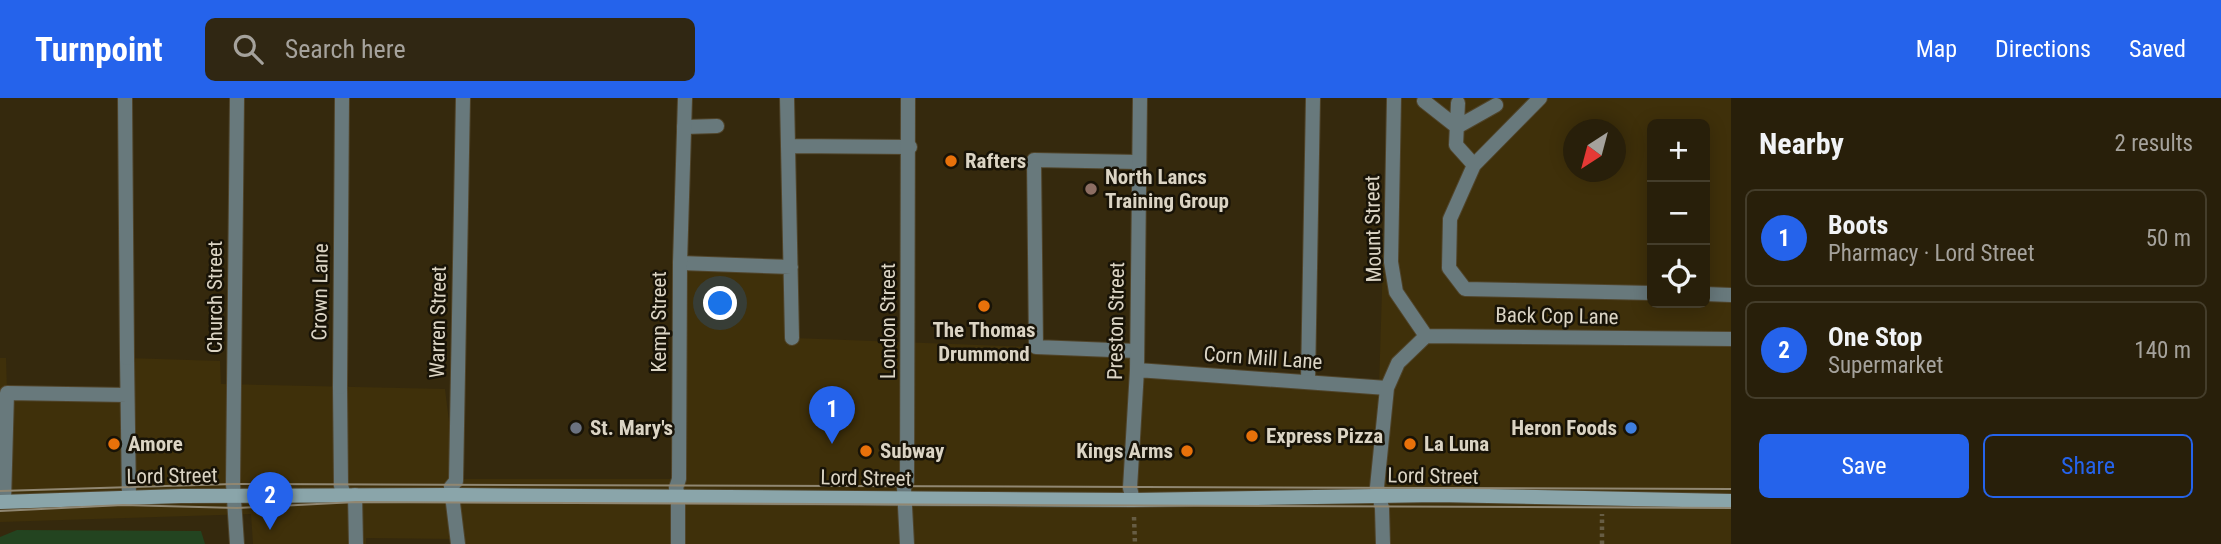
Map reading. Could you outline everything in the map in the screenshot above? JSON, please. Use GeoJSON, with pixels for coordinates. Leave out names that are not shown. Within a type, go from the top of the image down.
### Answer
{"type":"FeatureCollection","features":[{"type":"Feature","properties":{"kind":"street"},"geometry":{"type":"LineString","coordinates":[[125,98],[130,498]]}},
{"type":"Feature","properties":{"kind":"street","name":"Church Street"},"geometry":{"type":"LineString","coordinates":[[237,98],[233,484],[236,496],[237,544]]}},
{"type":"Feature","properties":{"kind":"street","name":"Crown Lane"},"geometry":{"type":"LineString","coordinates":[[342,98],[340,387],[347,492],[356,544]]}},
{"type":"Feature","properties":{"kind":"street","name":"Warren Street"},"geometry":{"type":"LineString","coordinates":[[458,544],[451,487],[456,481],[463,98]]}},
{"type":"Feature","properties":{"kind":"street","name":"Kemp Street"},"geometry":{"type":"LineString","coordinates":[[678,544],[676,488],[679,479],[680,263],[685,98]]}},
{"type":"Feature","properties":{"kind":"street"},"geometry":{"type":"LineString","coordinates":[[787,98],[792,338]]}},
{"type":"Feature","properties":{"kind":"street","name":"London Street"},"geometry":{"type":"LineString","coordinates":[[907,544],[910,147],[908,98]]}},
{"type":"Feature","properties":{"kind":"street","name":"Preston Street"},"geometry":{"type":"LineString","coordinates":[[1133,500],[1130,488],[1137,370],[1140,98]]}},
{"type":"Feature","properties":{"kind":"street"},"geometry":{"type":"LineString","coordinates":[[1308,381],[1313,98]]}},
{"type":"Feature","properties":{"kind":"street","name":"Mount Street"},"geometry":{"type":"LineString","coordinates":[[1394,98],[1391,262],[1396,292],[1426,336]]}},
{"type":"Feature","properties":{"kind":"street"},"geometry":{"type":"LineString","coordinates":[[1522,98],[1523,118]]}},
{"type":"Feature","properties":{"kind":"street"},"geometry":{"type":"LineString","coordinates":[[1540,98],[1474,165],[1450,219],[1449,268],[1465,289],[1647,293]]}},
{"type":"Feature","properties":{"kind":"street"},"geometry":{"type":"LineString","coordinates":[[1424,101],[1440,107],[1457,127]]}},
{"type":"Feature","properties":{"kind":"street"},"geometry":{"type":"LineString","coordinates":[[1458,103],[1456,145],[1474,165]]}},
{"type":"Feature","properties":{"kind":"street"},"geometry":{"type":"LineString","coordinates":[[1457,127],[1478,109],[1496,105]]}},
{"type":"Feature","properties":{"kind":"street"},"geometry":{"type":"LineString","coordinates":[[684,127],[717,127]]}},
{"type":"Feature","properties":{"kind":"street"},"geometry":{"type":"LineString","coordinates":[[789,146],[910,147]]}},
{"type":"Feature","properties":{"kind":"street"},"geometry":{"type":"LineString","coordinates":[[1137,351],[1035,347],[1034,160],[1138,162]]}},
{"type":"Feature","properties":{"kind":"street"},"geometry":{"type":"LineString","coordinates":[[680,263],[791,267]]}},
{"type":"Feature","properties":{"kind":"street"},"geometry":{"type":"LineString","coordinates":[[1710,294],[1731,295]]}},
{"type":"Feature","properties":{"kind":"street"},"geometry":{"type":"LineString","coordinates":[[1383,544],[1377,487],[1387,388],[1398,363],[1426,336]]}},
{"type":"Feature","properties":{"kind":"street","name":"Back Cop Lane"},"geometry":{"type":"LineString","coordinates":[[1426,336],[1731,339]]}},
{"type":"Feature","properties":{"kind":"street","name":"Corn Mill Lane"},"geometry":{"type":"LineString","coordinates":[[1137,370],[1387,388]]}},
{"type":"Feature","properties":{"kind":"street"},"geometry":{"type":"LineString","coordinates":[[2,501],[6,393],[127,395]]}},
{"type":"Feature","properties":{"kind":"street","name":"Lord Street"},"geometry":{"type":"LineString","coordinates":[[2,501],[347,492],[906,500],[1133,500],[1437,495],[1731,501]]}},
{"type":"Feature","properties":{"kind":"path"},"geometry":{"type":"LineString","coordinates":[[1602,499],[1602,544]]}},
{"type":"Feature","properties":{"kind":"path"},"geometry":{"type":"LineString","coordinates":[[1133,500],[1135,544]]}},
{"type":"Feature","properties":{"kind":"shaded area"},"geometry":{"type":"Polygon","coordinates":[[[1388,98],[1731,98],[1731,544],[458,544],[458,539],[366,538],[366,544],[253,544],[251,514],[0,522],[0,358],[6,358],[7,392],[127,395],[127,358],[220,361],[221,384],[445,389],[456,479],[679,479],[685,265],[790,267],[793,338],[1137,351],[1137,370],[1379,387],[1388,98]]]}},
{"type":"Feature","properties":{"kind":"green space"},"geometry":{"type":"Polygon","coordinates":[[[17,530],[201,531],[205,544],[0,544],[0,537],[17,530]]]}},
{"type":"Feature","properties":{"kind":"tram line"},"geometry":{"type":"LineString","coordinates":[[0,491],[233,484],[1731,489]]}},
{"type":"Feature","properties":{"kind":"tram line"},"geometry":{"type":"LineString","coordinates":[[0,511],[123,505],[237,508],[356,502],[1731,508]]}},
{"type":"Feature","properties":{"kind":"place","name":"Rafters"},"geometry":{"type":"Point","coordinates":[951,161]}},
{"type":"Feature","properties":{"kind":"place","name":"North Lancs Training Group"},"geometry":{"type":"Point","coordinates":[1091,189]}},
{"type":"Feature","properties":{"kind":"place","name":"The Thomas Drummond"},"geometry":{"type":"Point","coordinates":[984,306]}},
{"type":"Feature","properties":{"kind":"place","name":"St. Mary's"},"geometry":{"type":"Point","coordinates":[576,428]}},
{"type":"Feature","properties":{"kind":"place","name":"Heron Foods"},"geometry":{"type":"Point","coordinates":[1631,428]}},
{"type":"Feature","properties":{"kind":"place","name":"Express Pizza"},"geometry":{"type":"Point","coordinates":[1252,436]}},
{"type":"Feature","properties":{"kind":"place","name":"Amore"},"geometry":{"type":"Point","coordinates":[114,444]}},
{"type":"Feature","properties":{"kind":"place","name":"Boots"},"geometry":{"type":"Point","coordinates":[832,444]}},
{"type":"Feature","properties":{"kind":"place","name":"La Luna"},"geometry":{"type":"Point","coordinates":[1410,444]}},
{"type":"Feature","properties":{"kind":"place","name":"Subway"},"geometry":{"type":"Point","coordinates":[866,451]}},
{"type":"Feature","properties":{"kind":"place","name":"Kings Arms"},"geometry":{"type":"Point","coordinates":[1187,451]}},
{"type":"Feature","properties":{"kind":"place","name":"One Stop"},"geometry":{"type":"Point","coordinates":[270,530]}}]}
